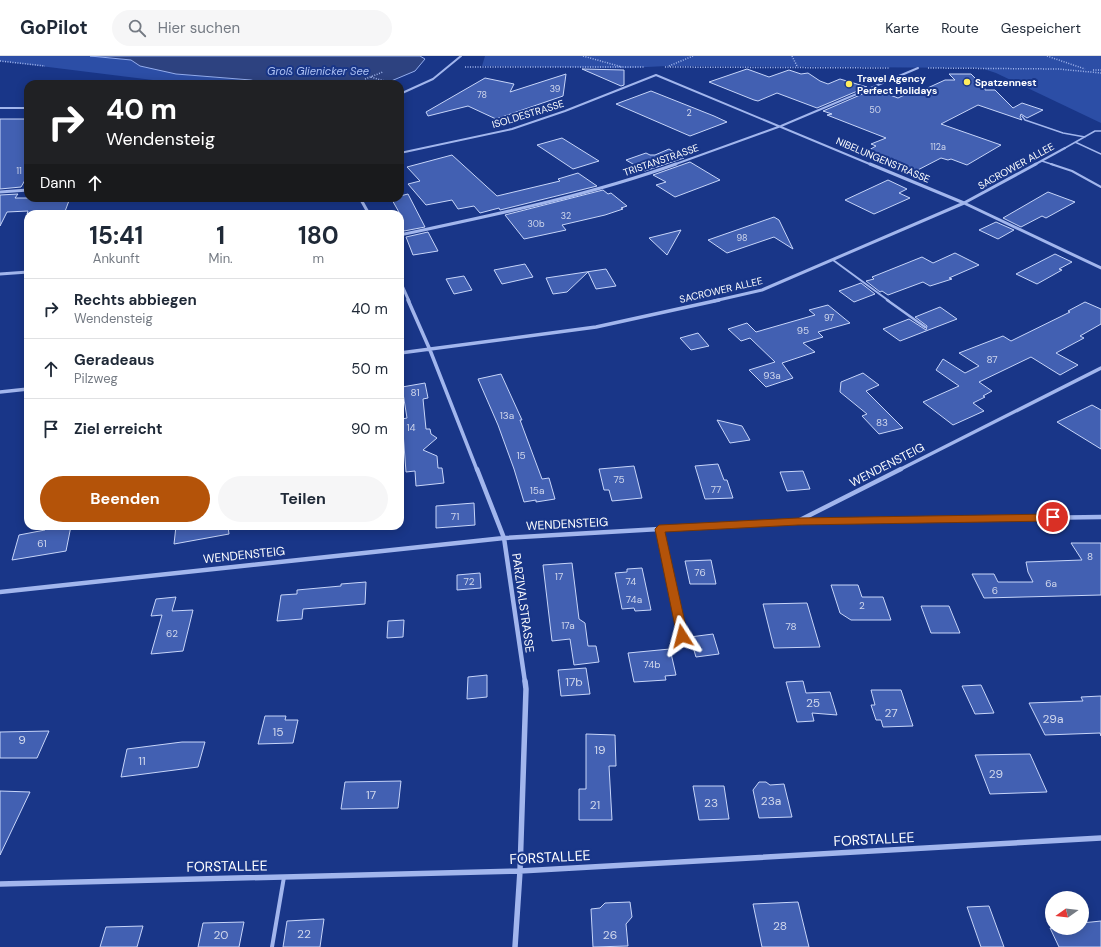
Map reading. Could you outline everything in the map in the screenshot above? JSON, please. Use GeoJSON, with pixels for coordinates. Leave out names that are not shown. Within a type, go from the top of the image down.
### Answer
{"type":"FeatureCollection","features":[{"type":"Feature","properties":{"kind":"street"},"geometry":{"type":"LineString","coordinates":[[404,92],[423,85],[450,67],[461,56]]}},
{"type":"Feature","properties":{"kind":"street","name":"TRISTANSTRASSE"},"geometry":{"type":"LineString","coordinates":[[404,234],[516,210],[643,176],[781,126],[918,68]]}},
{"type":"Feature","properties":{"kind":"street","name":"NIBELUNGENSTRASSE"},"geometry":{"type":"LineString","coordinates":[[656,75],[964,203],[1101,268]]}},
{"type":"Feature","properties":{"kind":"street","name":"ISOLDESTRASSE"},"geometry":{"type":"LineString","coordinates":[[404,152],[512,129],[565,111],[656,75]]}},
{"type":"Feature","properties":{"kind":"street"},"geometry":{"type":"LineString","coordinates":[[0,108],[24,108]]}},
{"type":"Feature","properties":{"kind":"street","name":"SACROWER ALLEE"},"geometry":{"type":"LineString","coordinates":[[404,353],[596,326],[762,290],[964,203],[1065,148]]}},
{"type":"Feature","properties":{"kind":"street"},"geometry":{"type":"LineString","coordinates":[[0,192],[24,190]]}},
{"type":"Feature","properties":{"kind":"street"},"geometry":{"type":"LineString","coordinates":[[0,274],[24,272]]}},
{"type":"Feature","properties":{"kind":"street","name":"PARZIVALSTRASSE"},"geometry":{"type":"LineString","coordinates":[[404,290],[430,350],[504,538],[526,689],[520,871],[515,947]]}},
{"type":"Feature","properties":{"kind":"street","name":"WENDENSTEIG"},"geometry":{"type":"LineString","coordinates":[[0,592],[504,538],[798,521],[1101,368]]}},
{"type":"Feature","properties":{"kind":"street"},"geometry":{"type":"LineString","coordinates":[[0,392],[24,389]]}},
{"type":"Feature","properties":{"kind":"street"},"geometry":{"type":"LineString","coordinates":[[798,521],[1101,517]]}},
{"type":"Feature","properties":{"kind":"street","name":"FORSTALLEE"},"geometry":{"type":"LineString","coordinates":[[0,884],[520,871],[1101,838]]}},
{"type":"Feature","properties":{"kind":"lane"},"geometry":{"type":"LineString","coordinates":[[1022,116],[1025,120],[1063,133],[1085,137]]}},
{"type":"Feature","properties":{"kind":"lane"},"geometry":{"type":"LineString","coordinates":[[1065,148],[1095,131],[1101,131]]}},
{"type":"Feature","properties":{"kind":"lane"},"geometry":{"type":"LineString","coordinates":[[1075,142],[1101,154]]}},
{"type":"Feature","properties":{"kind":"lane"},"geometry":{"type":"LineString","coordinates":[[1042,161],[1072,171],[1101,187]]}},
{"type":"Feature","properties":{"kind":"lane"},"geometry":{"type":"LineString","coordinates":[[832,260],[925,327]]}},
{"type":"Feature","properties":{"kind":"lane"},"geometry":{"type":"LineString","coordinates":[[659,529],[682,636]]}},
{"type":"Feature","properties":{"kind":"lane"},"geometry":{"type":"LineString","coordinates":[[272,947],[284,877]]}},
{"type":"Feature","properties":{"kind":"path"},"geometry":{"type":"LineString","coordinates":[[583,56],[633,70]]}},
{"type":"Feature","properties":{"kind":"path"},"geometry":{"type":"LineString","coordinates":[[668,66],[693,56]]}},
{"type":"Feature","properties":{"kind":"path"},"geometry":{"type":"LineString","coordinates":[[792,56],[797,66]]}},
{"type":"Feature","properties":{"kind":"path"},"geometry":{"type":"LineString","coordinates":[[1047,56],[1101,74]]}},
{"type":"Feature","properties":{"kind":"path"},"geometry":{"type":"LineString","coordinates":[[0,61],[45,66]]}},
{"type":"Feature","properties":{"kind":"path"},"geometry":{"type":"LineString","coordinates":[[450,67],[646,67]]}},
{"type":"Feature","properties":{"kind":"path"},"geometry":{"type":"LineString","coordinates":[[660,67],[881,67],[909,72]]}},
{"type":"Feature","properties":{"kind":"path"},"geometry":{"type":"LineString","coordinates":[[918,68],[1101,70]]}},
{"type":"Feature","properties":{"kind":"path"},"geometry":{"type":"LineString","coordinates":[[365,79],[383,72]]}},
{"type":"Feature","properties":{"kind":"path"},"geometry":{"type":"LineString","coordinates":[[371,77],[381,80]]}},
{"type":"Feature","properties":{"kind":"shaded area"},"geometry":{"type":"Polygon","coordinates":[[[0,56],[90,56],[131,60],[140,66],[176,74],[251,80],[153,80],[0,61],[0,56]]]}},
{"type":"Feature","properties":{"kind":"shaded area"},"geometry":{"type":"Polygon","coordinates":[[[485,56],[1101,56],[1101,123],[996,73],[981,68],[667,66],[626,68],[482,66],[485,56]]]}},
{"type":"Feature","properties":{"kind":"water","name":"Groß Glienicker See"},"geometry":{"type":"Polygon","coordinates":[[[90,56],[420,56],[425,59],[415,71],[394,80],[251,80],[176,74],[140,66],[131,60],[90,56]]]}},
{"type":"Feature","properties":{"kind":"building"},"geometry":{"type":"Polygon","coordinates":[[[582,69],[624,70],[624,85],[621,86],[582,69]]]}},
{"type":"Feature","properties":{"kind":"building"},"geometry":{"type":"Polygon","coordinates":[[[747,69],[769,77],[789,70],[801,74],[808,73],[820,81],[828,84],[840,79],[867,87],[817,108],[777,93],[758,101],[709,82],[747,69]]]}},
{"type":"Feature","properties":{"kind":"building"},"geometry":{"type":"Polygon","coordinates":[[[566,74],[563,96],[496,119],[468,106],[428,116],[426,112],[485,78],[514,84],[510,92],[566,74]]]}},
{"type":"Feature","properties":{"kind":"building"},"geometry":{"type":"Polygon","coordinates":[[[949,74],[971,74],[980,83],[984,84],[985,90],[995,90],[1013,108],[1022,103],[1043,110],[1027,118],[1021,114],[1020,117],[1022,120],[978,105],[941,124],[1001,145],[967,165],[951,159],[948,160],[941,158],[912,173],[891,164],[895,162],[867,151],[876,146],[871,144],[886,138],[827,115],[832,114],[823,111],[874,89],[898,98],[917,89],[921,91],[945,80],[955,80],[949,74]]]}},
{"type":"Feature","properties":{"kind":"building"},"geometry":{"type":"Polygon","coordinates":[[[651,91],[727,122],[690,136],[616,104],[651,91]]]}},
{"type":"Feature","properties":{"kind":"building"},"geometry":{"type":"Polygon","coordinates":[[[0,119],[24,119],[24,182],[21,187],[0,189],[0,119]]]}},
{"type":"Feature","properties":{"kind":"building"},"geometry":{"type":"Polygon","coordinates":[[[562,138],[599,161],[573,169],[537,145],[562,138]]]}},
{"type":"Feature","properties":{"kind":"building"},"geometry":{"type":"Polygon","coordinates":[[[669,149],[684,158],[645,171],[626,160],[646,153],[655,155],[669,149]]]}},
{"type":"Feature","properties":{"kind":"building"},"geometry":{"type":"Polygon","coordinates":[[[452,155],[497,196],[560,181],[558,179],[578,173],[597,186],[500,210],[499,208],[480,213],[474,206],[458,209],[452,200],[426,205],[408,184],[420,181],[407,167],[452,155]]]}},
{"type":"Feature","properties":{"kind":"building"},"geometry":{"type":"Polygon","coordinates":[[[690,162],[720,180],[675,197],[656,185],[666,182],[653,175],[690,162]]]}},
{"type":"Feature","properties":{"kind":"building"},"geometry":{"type":"Polygon","coordinates":[[[888,180],[907,189],[899,193],[910,198],[874,214],[845,200],[888,180]]]}},
{"type":"Feature","properties":{"kind":"building"},"geometry":{"type":"Polygon","coordinates":[[[603,190],[608,194],[611,193],[627,206],[621,208],[623,209],[605,215],[562,225],[566,230],[524,239],[505,215],[603,190]]]}},
{"type":"Feature","properties":{"kind":"building"},"geometry":{"type":"Polygon","coordinates":[[[1048,192],[1075,202],[1046,218],[1042,216],[1021,227],[1003,218],[1048,192]]]}},
{"type":"Feature","properties":{"kind":"building"},"geometry":{"type":"Polygon","coordinates":[[[18,194],[15,198],[24,198],[24,202],[68,202],[66,210],[24,210],[7,212],[0,226],[0,195],[18,194]]]}},
{"type":"Feature","properties":{"kind":"building"},"geometry":{"type":"Polygon","coordinates":[[[408,194],[425,227],[404,231],[404,210],[398,210],[393,202],[404,202],[404,195],[408,194]]]}},
{"type":"Feature","properties":{"kind":"building"},"geometry":{"type":"Polygon","coordinates":[[[774,217],[779,220],[793,249],[774,237],[727,253],[708,240],[774,217]]]}},
{"type":"Feature","properties":{"kind":"building"},"geometry":{"type":"Polygon","coordinates":[[[996,222],[1014,230],[998,239],[979,230],[996,222]]]}},
{"type":"Feature","properties":{"kind":"building"},"geometry":{"type":"Polygon","coordinates":[[[681,230],[667,255],[649,238],[681,230]]]}},
{"type":"Feature","properties":{"kind":"building"},"geometry":{"type":"Polygon","coordinates":[[[428,232],[438,251],[413,255],[406,237],[428,232]]]}},
{"type":"Feature","properties":{"kind":"building"},"geometry":{"type":"Polygon","coordinates":[[[955,253],[979,265],[949,278],[952,279],[930,286],[923,282],[888,295],[882,291],[880,292],[866,281],[874,279],[872,277],[922,257],[933,263],[955,253]]]}},
{"type":"Feature","properties":{"kind":"building"},"geometry":{"type":"Polygon","coordinates":[[[1055,254],[1072,262],[1059,269],[1062,270],[1037,284],[1016,274],[1055,254]]]}},
{"type":"Feature","properties":{"kind":"building"},"geometry":{"type":"Polygon","coordinates":[[[525,264],[533,277],[502,284],[494,270],[525,264]]]}},
{"type":"Feature","properties":{"kind":"building"},"geometry":{"type":"Polygon","coordinates":[[[606,269],[616,286],[596,289],[588,272],[567,292],[553,294],[546,278],[606,269]]]}},
{"type":"Feature","properties":{"kind":"building"},"geometry":{"type":"Polygon","coordinates":[[[464,276],[472,290],[454,294],[446,279],[464,276]]]}},
{"type":"Feature","properties":{"kind":"building"},"geometry":{"type":"Polygon","coordinates":[[[861,283],[875,294],[854,302],[839,291],[861,283]]]}},
{"type":"Feature","properties":{"kind":"building"},"geometry":{"type":"Polygon","coordinates":[[[1085,302],[1101,309],[1101,324],[1080,336],[1084,338],[1056,353],[1078,365],[1060,375],[1031,357],[979,382],[992,391],[983,396],[985,397],[973,403],[984,411],[953,425],[923,402],[959,386],[936,370],[943,359],[965,373],[979,366],[959,353],[1003,336],[1011,341],[1070,312],[1068,311],[1085,302]]]}},
{"type":"Feature","properties":{"kind":"building"},"geometry":{"type":"Polygon","coordinates":[[[828,305],[850,323],[818,332],[823,337],[803,343],[815,352],[782,363],[793,378],[766,387],[749,370],[775,362],[750,338],[741,341],[728,329],[747,323],[756,332],[815,315],[809,310],[828,305]]]}},
{"type":"Feature","properties":{"kind":"building"},"geometry":{"type":"Polygon","coordinates":[[[940,307],[957,319],[900,341],[883,329],[909,319],[926,330],[927,326],[915,317],[940,307]]]}},
{"type":"Feature","properties":{"kind":"building"},"geometry":{"type":"Polygon","coordinates":[[[698,333],[709,346],[691,350],[680,338],[698,333]]]}},
{"type":"Feature","properties":{"kind":"building"},"geometry":{"type":"Polygon","coordinates":[[[863,373],[879,385],[866,391],[903,428],[879,434],[862,416],[867,414],[840,392],[841,382],[863,373]]]}},
{"type":"Feature","properties":{"kind":"building"},"geometry":{"type":"Polygon","coordinates":[[[501,374],[522,420],[520,420],[542,479],[549,478],[555,499],[524,502],[498,425],[478,379],[501,374]]]}},
{"type":"Feature","properties":{"kind":"building"},"geometry":{"type":"Polygon","coordinates":[[[425,383],[428,398],[423,399],[426,429],[430,429],[431,434],[437,438],[423,450],[437,456],[438,468],[442,468],[444,483],[416,486],[415,471],[406,472],[404,419],[407,418],[404,399],[404,387],[425,383]]]}},
{"type":"Feature","properties":{"kind":"building"},"geometry":{"type":"Polygon","coordinates":[[[1092,405],[1101,410],[1101,449],[1057,422],[1092,405]]]}},
{"type":"Feature","properties":{"kind":"building"},"geometry":{"type":"Polygon","coordinates":[[[717,420],[742,426],[750,440],[730,443],[717,420]]]}},
{"type":"Feature","properties":{"kind":"building"},"geometry":{"type":"Polygon","coordinates":[[[718,464],[724,480],[727,480],[733,498],[705,499],[695,466],[718,464]]]}},
{"type":"Feature","properties":{"kind":"building"},"geometry":{"type":"Polygon","coordinates":[[[634,466],[642,498],[612,501],[609,490],[604,490],[599,469],[634,466]]]}},
{"type":"Feature","properties":{"kind":"building"},"geometry":{"type":"Polygon","coordinates":[[[803,471],[810,489],[787,491],[780,472],[803,471]]]}},
{"type":"Feature","properties":{"kind":"building"},"geometry":{"type":"Polygon","coordinates":[[[474,503],[475,525],[436,528],[436,506],[474,503]]]}},
{"type":"Feature","properties":{"kind":"building"},"geometry":{"type":"Polygon","coordinates":[[[45,530],[70,530],[66,551],[12,560],[19,535],[45,530]]]}},
{"type":"Feature","properties":{"kind":"building"},"geometry":{"type":"Polygon","coordinates":[[[176,530],[228,530],[229,534],[174,544],[176,530]]]}},
{"type":"Feature","properties":{"kind":"building"},"geometry":{"type":"Polygon","coordinates":[[[1071,543],[1101,543],[1101,595],[984,598],[972,574],[994,574],[998,582],[1033,582],[1028,572],[1026,562],[1082,560],[1071,543]]]}},
{"type":"Feature","properties":{"kind":"building"},"geometry":{"type":"Polygon","coordinates":[[[711,560],[716,584],[690,584],[685,561],[711,560]]]}},
{"type":"Feature","properties":{"kind":"building"},"geometry":{"type":"Polygon","coordinates":[[[572,563],[579,619],[585,623],[588,646],[596,646],[599,662],[574,665],[570,639],[552,641],[543,565],[572,563]]]}},
{"type":"Feature","properties":{"kind":"building"},"geometry":{"type":"Polygon","coordinates":[[[642,568],[651,610],[635,611],[634,608],[622,609],[615,573],[627,572],[627,569],[642,568]]]}},
{"type":"Feature","properties":{"kind":"building"},"geometry":{"type":"Polygon","coordinates":[[[480,573],[481,588],[457,590],[457,575],[480,573]]]}},
{"type":"Feature","properties":{"kind":"building"},"geometry":{"type":"Polygon","coordinates":[[[366,582],[365,604],[303,609],[302,619],[277,621],[281,595],[297,594],[297,590],[366,582]]]}},
{"type":"Feature","properties":{"kind":"building"},"geometry":{"type":"Polygon","coordinates":[[[831,585],[858,585],[862,597],[883,597],[891,620],[851,620],[840,613],[831,585]]]}},
{"type":"Feature","properties":{"kind":"building"},"geometry":{"type":"Polygon","coordinates":[[[176,597],[172,611],[193,610],[183,651],[151,654],[162,615],[151,616],[156,599],[176,597]]]}},
{"type":"Feature","properties":{"kind":"building"},"geometry":{"type":"Polygon","coordinates":[[[807,603],[820,647],[774,648],[763,604],[807,603]]]}},
{"type":"Feature","properties":{"kind":"building"},"geometry":{"type":"Polygon","coordinates":[[[921,606],[949,606],[960,633],[931,633],[921,606]]]}},
{"type":"Feature","properties":{"kind":"building"},"geometry":{"type":"Polygon","coordinates":[[[404,620],[403,637],[387,638],[388,621],[404,620]]]}},
{"type":"Feature","properties":{"kind":"building"},"geometry":{"type":"Polygon","coordinates":[[[713,634],[719,654],[696,657],[690,637],[713,634]]]}},
{"type":"Feature","properties":{"kind":"building"},"geometry":{"type":"Polygon","coordinates":[[[670,649],[676,675],[665,676],[666,680],[634,682],[628,653],[670,649]]]}},
{"type":"Feature","properties":{"kind":"building"},"geometry":{"type":"Polygon","coordinates":[[[586,668],[590,694],[561,696],[558,670],[586,668]]]}},
{"type":"Feature","properties":{"kind":"building"},"geometry":{"type":"Polygon","coordinates":[[[487,675],[487,697],[467,699],[468,677],[487,675]]]}},
{"type":"Feature","properties":{"kind":"building"},"geometry":{"type":"Polygon","coordinates":[[[803,681],[806,693],[830,692],[837,715],[812,713],[814,721],[797,722],[786,682],[803,681]]]}},
{"type":"Feature","properties":{"kind":"building"},"geometry":{"type":"Polygon","coordinates":[[[981,685],[994,713],[975,714],[962,686],[981,685]]]}},
{"type":"Feature","properties":{"kind":"building"},"geometry":{"type":"Polygon","coordinates":[[[871,690],[901,690],[913,726],[883,727],[881,720],[876,720],[871,705],[875,705],[871,690]]]}},
{"type":"Feature","properties":{"kind":"building"},"geometry":{"type":"Polygon","coordinates":[[[1101,696],[1101,736],[1100,733],[1045,735],[1029,703],[1083,701],[1081,697],[1101,696]]]}},
{"type":"Feature","properties":{"kind":"building"},"geometry":{"type":"Polygon","coordinates":[[[265,716],[286,716],[285,720],[298,720],[293,743],[258,744],[265,716]]]}},
{"type":"Feature","properties":{"kind":"building"},"geometry":{"type":"Polygon","coordinates":[[[49,731],[37,758],[0,758],[0,732],[49,731]]]}},
{"type":"Feature","properties":{"kind":"building"},"geometry":{"type":"Polygon","coordinates":[[[586,734],[615,735],[616,766],[609,766],[612,820],[579,820],[579,789],[586,789],[586,734]]]}},
{"type":"Feature","properties":{"kind":"building"},"geometry":{"type":"Polygon","coordinates":[[[182,742],[205,742],[198,767],[121,777],[127,749],[182,742]]]}},
{"type":"Feature","properties":{"kind":"building"},"geometry":{"type":"Polygon","coordinates":[[[1030,754],[1047,792],[990,794],[975,755],[1030,754]]]}},
{"type":"Feature","properties":{"kind":"building"},"geometry":{"type":"Polygon","coordinates":[[[401,781],[398,808],[341,809],[345,782],[401,781]]]}},
{"type":"Feature","properties":{"kind":"building"},"geometry":{"type":"Polygon","coordinates":[[[759,782],[766,782],[770,785],[784,784],[792,817],[759,818],[753,790],[759,782]]]}},
{"type":"Feature","properties":{"kind":"building"},"geometry":{"type":"Polygon","coordinates":[[[693,786],[724,786],[729,819],[699,820],[693,786]]]}},
{"type":"Feature","properties":{"kind":"building"},"geometry":{"type":"Polygon","coordinates":[[[0,791],[30,792],[0,855],[0,791]]]}},
{"type":"Feature","properties":{"kind":"building"},"geometry":{"type":"Polygon","coordinates":[[[630,902],[632,917],[626,924],[628,946],[593,947],[591,909],[600,908],[605,903],[630,902]]]}},
{"type":"Feature","properties":{"kind":"building"},"geometry":{"type":"Polygon","coordinates":[[[798,902],[809,947],[762,947],[753,904],[798,902]]]}},
{"type":"Feature","properties":{"kind":"building"},"geometry":{"type":"Polygon","coordinates":[[[989,906],[1004,947],[981,947],[967,907],[989,906]]]}},
{"type":"Feature","properties":{"kind":"building"},"geometry":{"type":"Polygon","coordinates":[[[324,919],[320,947],[283,947],[287,921],[324,919]]]}},
{"type":"Feature","properties":{"kind":"building"},"geometry":{"type":"Polygon","coordinates":[[[1101,921],[1101,947],[1059,947],[1053,935],[1089,935],[1089,922],[1101,921]]]}},
{"type":"Feature","properties":{"kind":"building"},"geometry":{"type":"Polygon","coordinates":[[[244,922],[239,947],[198,947],[203,923],[244,922]]]}},
{"type":"Feature","properties":{"kind":"building"},"geometry":{"type":"Polygon","coordinates":[[[143,926],[137,947],[100,947],[106,927],[143,926]]]}},
{"type":"Feature","properties":{"kind":"place","name":"Spatzennest"},"geometry":{"type":"Point","coordinates":[967,82]}},
{"type":"Feature","properties":{"kind":"place","name":"Travel Agency Perfect Holidays"},"geometry":{"type":"Point","coordinates":[849,84]}},
{"type":"Feature","properties":{"kind":"route"},"geometry":{"type":"LineString","coordinates":[[682,636],[680,620],[659,529],[798,521],[1053,517]]}}]}
